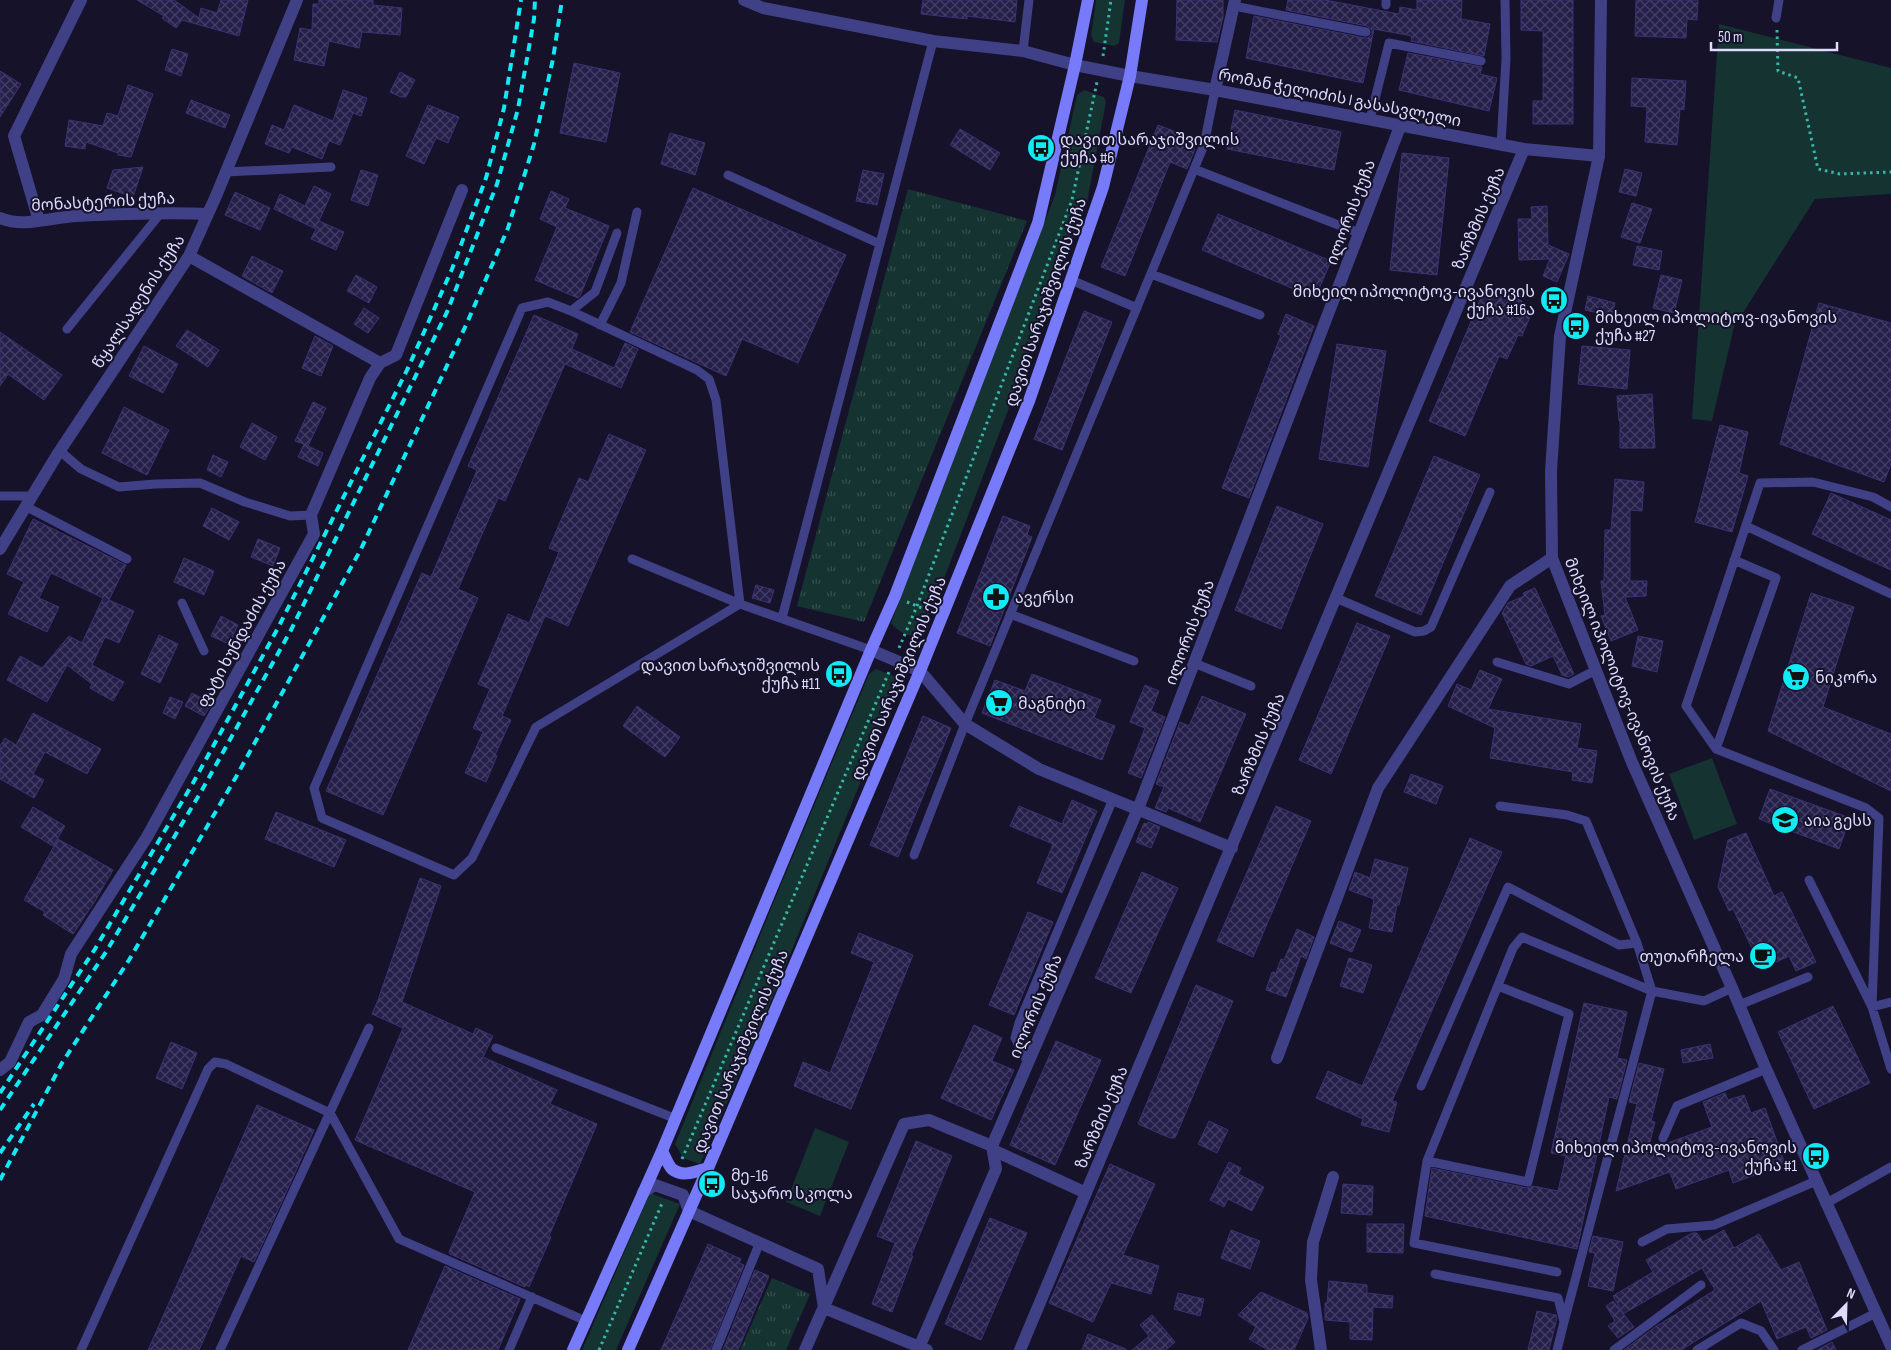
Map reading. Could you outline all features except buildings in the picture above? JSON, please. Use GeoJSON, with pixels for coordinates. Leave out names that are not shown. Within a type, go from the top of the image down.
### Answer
{"type":"FeatureCollection","features":[{"type":"Feature","properties":{"kind":"main road","name":"დავით სარაჯიშვილის ქუჩა"},"geometry":{"type":"LineString","coordinates":[[573,1350],[662,1151],[674,1118],[895,596],[1038,222],[1075,65],[1088,0]]}},
{"type":"Feature","properties":{"kind":"main road","name":"დავით სარაჯიშვილის ქუჩა"},"geometry":{"type":"LineString","coordinates":[[628,1350],[708,1168],[920,671],[1028,401],[1103,187],[1130,76],[1142,0]]}},
{"type":"Feature","properties":{"kind":"main road"},"geometry":{"type":"LineString","coordinates":[[662,1151],[672,1169],[676,1171],[687,1174],[708,1168]]}},
{"type":"Feature","properties":{"kind":"street"},"geometry":{"type":"LineString","coordinates":[[39,221],[14,136],[81,0]]}},
{"type":"Feature","properties":{"kind":"street","name":"წყალსადენის ქუჩა"},"geometry":{"type":"LineString","coordinates":[[0,549],[60,451],[189,256],[297,0]]}},
{"type":"Feature","properties":{"kind":"street","name":"რომან ჭელიძის I გასასვლელი"},"geometry":{"type":"LineString","coordinates":[[744,0],[763,8],[933,41],[1023,51],[1075,65],[1130,76],[1401,124],[1524,149],[1600,156]]}},
{"type":"Feature","properties":{"kind":"street","name":"მიხეილ იპოლიტოვ-ივანოვის ქუჩა"},"geometry":{"type":"LineString","coordinates":[[1601,0],[1600,156],[1560,336],[1551,471],[1552,558],[1631,760],[1825,1204],[1891,1346]]}},
{"type":"Feature","properties":{"kind":"street"},"geometry":{"type":"LineString","coordinates":[[1215,90],[1235,3]]}},
{"type":"Feature","properties":{"kind":"street","name":"ილორის ქუჩა"},"geometry":{"type":"LineString","coordinates":[[921,1349],[996,1169],[993,1148],[1138,809],[1401,124]]}},
{"type":"Feature","properties":{"kind":"street","name":"ზარზმის ქუჩა"},"geometry":{"type":"LineString","coordinates":[[1020,1350],[1524,149]]}},
{"type":"Feature","properties":{"kind":"street","name":"ფატი ხუნდაძის ქუჩა"},"geometry":{"type":"LineString","coordinates":[[0,1070],[10,1062],[29,1022],[42,1015],[64,979],[71,954],[147,837],[314,534],[311,515],[370,378],[380,363],[396,355],[462,190]]}},
{"type":"Feature","properties":{"kind":"street","name":"მონასტერის ქუჩა"},"geometry":{"type":"LineString","coordinates":[[0,218],[8,222],[39,221],[74,216],[208,214]]}},
{"type":"Feature","properties":{"kind":"street"},"geometry":{"type":"LineString","coordinates":[[189,256],[380,363]]}},
{"type":"Feature","properties":{"kind":"street"},"geometry":{"type":"LineString","coordinates":[[1277,1058],[1378,788],[1510,586],[1552,558]]}},
{"type":"Feature","properties":{"kind":"street"},"geometry":{"type":"LineString","coordinates":[[871,650],[920,671],[965,724],[1039,769],[1232,848]]}},
{"type":"Feature","properties":{"kind":"street"},"geometry":{"type":"LineString","coordinates":[[806,1350],[904,1124],[929,1120],[993,1148],[1086,1193]]}},
{"type":"Feature","properties":{"kind":"street"},"geometry":{"type":"LineString","coordinates":[[1321,1350],[1311,1280],[1313,1242],[1333,1177]]}},
{"type":"Feature","properties":{"kind":"street"},"geometry":{"type":"LineString","coordinates":[[643,1192],[655,1185],[683,1195],[689,1211],[818,1269],[824,1308]]}},
{"type":"Feature","properties":{"kind":"street"},"geometry":{"type":"LineString","coordinates":[[824,1308],[921,1349]]}},
{"type":"Feature","properties":{"kind":"lane"},"geometry":{"type":"LineString","coordinates":[[1023,51],[1029,0]]}},
{"type":"Feature","properties":{"kind":"lane"},"geometry":{"type":"LineString","coordinates":[[1501,144],[1506,58],[1505,0]]}},
{"type":"Feature","properties":{"kind":"lane"},"geometry":{"type":"LineString","coordinates":[[1776,18],[1779,0]]}},
{"type":"Feature","properties":{"kind":"lane"},"geometry":{"type":"LineString","coordinates":[[1235,3],[1366,32]]}},
{"type":"Feature","properties":{"kind":"lane"},"geometry":{"type":"LineString","coordinates":[[782,618],[933,41]]}},
{"type":"Feature","properties":{"kind":"lane"},"geometry":{"type":"LineString","coordinates":[[1370,119],[1389,43],[1481,61]]}},
{"type":"Feature","properties":{"kind":"lane"},"geometry":{"type":"LineString","coordinates":[[914,855],[965,724],[1204,145],[1215,90]]}},
{"type":"Feature","properties":{"kind":"lane"},"geometry":{"type":"LineString","coordinates":[[226,172],[331,167]]}},
{"type":"Feature","properties":{"kind":"lane"},"geometry":{"type":"LineString","coordinates":[[1194,169],[1359,233]]}},
{"type":"Feature","properties":{"kind":"lane"},"geometry":{"type":"LineString","coordinates":[[728,175],[880,244]]}},
{"type":"Feature","properties":{"kind":"lane"},"geometry":{"type":"LineString","coordinates":[[600,325],[621,282],[637,212]]}},
{"type":"Feature","properties":{"kind":"lane"},"geometry":{"type":"LineString","coordinates":[[67,329],[160,214]]}},
{"type":"Feature","properties":{"kind":"lane"},"geometry":{"type":"LineString","coordinates":[[571,311],[595,292],[617,233]]}},
{"type":"Feature","properties":{"kind":"lane"},"geometry":{"type":"LineString","coordinates":[[1151,274],[1260,316]]}},
{"type":"Feature","properties":{"kind":"lane"},"geometry":{"type":"LineString","coordinates":[[1071,280],[1137,308]]}},
{"type":"Feature","properties":{"kind":"lane"},"geometry":{"type":"LineString","coordinates":[[548,302],[697,370],[709,379],[716,400],[740,604],[536,727],[472,858],[454,875],[322,818],[314,788],[522,308],[548,302]]}},
{"type":"Feature","properties":{"kind":"lane"},"geometry":{"type":"LineString","coordinates":[[60,451],[81,469],[119,487],[200,483],[245,502],[290,516],[311,515]]}},
{"type":"Feature","properties":{"kind":"lane"},"geometry":{"type":"LineString","coordinates":[[1872,1007],[1879,818],[1866,808],[1716,749],[1686,706],[1760,483],[1813,482],[1873,497],[1891,506]]}},
{"type":"Feature","properties":{"kind":"lane"},"geometry":{"type":"LineString","coordinates":[[1336,598],[1415,632],[1424,631],[1431,627],[1490,492]]}},
{"type":"Feature","properties":{"kind":"lane"},"geometry":{"type":"LineString","coordinates":[[0,496],[29,501],[127,559]]}},
{"type":"Feature","properties":{"kind":"lane"},"geometry":{"type":"LineString","coordinates":[[1746,526],[1891,594]]}},
{"type":"Feature","properties":{"kind":"lane"},"geometry":{"type":"LineString","coordinates":[[632,559],[740,604],[871,650]]}},
{"type":"Feature","properties":{"kind":"lane"},"geometry":{"type":"LineString","coordinates":[[1716,749],[1776,578],[1734,560]]}},
{"type":"Feature","properties":{"kind":"lane"},"geometry":{"type":"LineString","coordinates":[[182,603],[204,651]]}},
{"type":"Feature","properties":{"kind":"lane"},"geometry":{"type":"LineString","coordinates":[[1010,614],[1134,661]]}},
{"type":"Feature","properties":{"kind":"lane"},"geometry":{"type":"LineString","coordinates":[[1497,662],[1569,684],[1596,670]]}},
{"type":"Feature","properties":{"kind":"lane"},"geometry":{"type":"LineString","coordinates":[[1194,663],[1252,686]]}},
{"type":"Feature","properties":{"kind":"lane"},"geometry":{"type":"LineString","coordinates":[[1028,1063],[1016,1038],[1019,1023],[1113,799]]}},
{"type":"Feature","properties":{"kind":"lane"},"geometry":{"type":"LineString","coordinates":[[1500,806],[1567,815],[1586,821],[1637,943],[1652,991],[1557,1350]]}},
{"type":"Feature","properties":{"kind":"lane"},"geometry":{"type":"LineString","coordinates":[[1809,880],[1872,1007],[1891,1069]]}},
{"type":"Feature","properties":{"kind":"lane"},"geometry":{"type":"LineString","coordinates":[[1421,1086],[1508,887],[1619,946],[1637,943]]}},
{"type":"Feature","properties":{"kind":"lane"},"geometry":{"type":"LineString","coordinates":[[1557,1272],[1414,1243],[1427,1160],[1513,948],[1522,937],[1652,991],[1704,1001],[1732,988]]}},
{"type":"Feature","properties":{"kind":"lane"},"geometry":{"type":"LineString","coordinates":[[1739,1005],[1808,977]]}},
{"type":"Feature","properties":{"kind":"lane"},"geometry":{"type":"LineString","coordinates":[[1427,1160],[1528,1182],[1569,1014],[1498,986]]}},
{"type":"Feature","properties":{"kind":"lane"},"geometry":{"type":"LineString","coordinates":[[1872,1007],[1891,1002]]}},
{"type":"Feature","properties":{"kind":"lane"},"geometry":{"type":"LineString","coordinates":[[220,1350],[369,1028]]}},
{"type":"Feature","properties":{"kind":"lane"},"geometry":{"type":"LineString","coordinates":[[496,1048],[674,1118]]}},
{"type":"Feature","properties":{"kind":"lane"},"geometry":{"type":"LineString","coordinates":[[81,1350],[208,1069],[215,1062],[226,1064],[330,1113],[399,1239],[586,1321]]}},
{"type":"Feature","properties":{"kind":"lane"},"geometry":{"type":"LineString","coordinates":[[1663,1138],[1677,1106],[1766,1070]]}},
{"type":"Feature","properties":{"kind":"lane"},"geometry":{"type":"LineString","coordinates":[[1825,1204],[1891,1167]]}},
{"type":"Feature","properties":{"kind":"lane"},"geometry":{"type":"LineString","coordinates":[[1642,1242],[1668,1229],[1714,1226],[1816,1181]]}},
{"type":"Feature","properties":{"kind":"lane"},"geometry":{"type":"LineString","coordinates":[[716,1350],[760,1242]]}},
{"type":"Feature","properties":{"kind":"lane"},"geometry":{"type":"LineString","coordinates":[[1435,1274],[1558,1298],[1564,1322]]}},
{"type":"Feature","properties":{"kind":"lane"},"geometry":{"type":"LineString","coordinates":[[1614,1350],[1701,1285]]}},
{"type":"Feature","properties":{"kind":"lane"},"geometry":{"type":"LineString","coordinates":[[509,1350],[532,1297]]}},
{"type":"Feature","properties":{"kind":"lane"},"geometry":{"type":"LineString","coordinates":[[1802,1350],[1876,1313]]}},
{"type":"Feature","properties":{"kind":"lane"},"geometry":{"type":"LineString","coordinates":[[1697,1350],[1741,1323],[1761,1330],[1774,1350]]}},
{"type":"Feature","properties":{"kind":"path"},"geometry":{"type":"LineString","coordinates":[[676,1171],[917,606],[1072,200],[1100,70],[1111,0]]}},
{"type":"Feature","properties":{"kind":"path"},"geometry":{"type":"LineString","coordinates":[[1776,18],[1778,71],[1798,78],[1818,169],[1840,174],[1891,172]]}},
{"type":"Feature","properties":{"kind":"path"},"geometry":{"type":"LineString","coordinates":[[895,596],[942,617]]}},
{"type":"Feature","properties":{"kind":"path"},"geometry":{"type":"LineString","coordinates":[[599,1350],[668,1190]]}},
{"type":"Feature","properties":{"kind":"green space"},"geometry":{"type":"Polygon","coordinates":[[[1096,0],[1125,0],[1119,43],[1114,46],[1094,42],[1091,35],[1096,0]]]}},
{"type":"Feature","properties":{"kind":"green space"},"geometry":{"type":"Polygon","coordinates":[[[1719,24],[1891,68],[1891,194],[1815,199],[1734,327],[1712,421],[1692,419],[1719,24]]]}},
{"type":"Feature","properties":{"kind":"green space"},"geometry":{"type":"Polygon","coordinates":[[[1084,90],[1104,97],[1106,102],[1087,202],[922,637],[909,635],[897,629],[891,623],[1055,195],[1077,95],[1084,90]]]}},
{"type":"Feature","properties":{"kind":"green space"},"geometry":{"type":"Polygon","coordinates":[[[908,189],[1027,221],[864,622],[797,606],[908,189]]]}},
{"type":"Feature","properties":{"kind":"green space"},"geometry":{"type":"Polygon","coordinates":[[[876,669],[894,676],[896,683],[863,776],[765,1016],[700,1164],[683,1158],[675,1144],[869,674],[876,669]]]}},
{"type":"Feature","properties":{"kind":"green space"},"geometry":{"type":"Polygon","coordinates":[[[1712,758],[1737,824],[1694,840],[1669,774],[1712,758]]]}},
{"type":"Feature","properties":{"kind":"green space"},"geometry":{"type":"Polygon","coordinates":[[[815,1128],[849,1142],[820,1216],[786,1202],[815,1128]]]}},
{"type":"Feature","properties":{"kind":"green space"},"geometry":{"type":"Polygon","coordinates":[[[650,1193],[680,1204],[616,1350],[582,1350],[650,1193]]]}},
{"type":"Feature","properties":{"kind":"green space"},"geometry":{"type":"Polygon","coordinates":[[[772,1278],[810,1294],[786,1350],[740,1350],[772,1278]]]}},
{"type":"Feature","properties":{"kind":"railway"},"geometry":{"type":"LineString","coordinates":[[0,1093],[95,949],[193,783],[278,628],[408,368],[452,269],[486,178],[504,108],[521,0]]}},
{"type":"Feature","properties":{"kind":"railway"},"geometry":{"type":"LineString","coordinates":[[0,1110],[106,952],[202,790],[291,630],[447,312],[497,184],[518,109],[534,19],[535,0]]}},
{"type":"Feature","properties":{"kind":"railway"},"geometry":{"type":"LineString","coordinates":[[0,1180],[62,1063],[129,960],[236,777],[361,549],[467,323],[508,228],[534,144],[553,59],[562,0]]}},
{"type":"Feature","properties":{"kind":"railway"},"geometry":{"type":"LineString","coordinates":[[0,1153],[34,1104]]}},
{"type":"Feature","properties":{"kind":"place","name":"დავით სარაჯიშვილის ქუჩა #6"},"geometry":{"type":"Point","coordinates":[1041,148]}},
{"type":"Feature","properties":{"kind":"place","name":"მიხეილ იპოლიტოვ-ივანოვის ქუჩა #16ა"},"geometry":{"type":"Point","coordinates":[1554,300]}},
{"type":"Feature","properties":{"kind":"place","name":"მიხეილ იპოლიტოვ-ივანოვის ქუჩა #27"},"geometry":{"type":"Point","coordinates":[1576,326]}},
{"type":"Feature","properties":{"kind":"place","name":"ავერსი"},"geometry":{"type":"Point","coordinates":[996,597]}},
{"type":"Feature","properties":{"kind":"place","name":"დავით სარაჯიშვილის ქუჩა #11"},"geometry":{"type":"Point","coordinates":[839,674]}},
{"type":"Feature","properties":{"kind":"place","name":"ნიკორა"},"geometry":{"type":"Point","coordinates":[1796,677]}},
{"type":"Feature","properties":{"kind":"place","name":"მაგნიტი"},"geometry":{"type":"Point","coordinates":[999,703]}},
{"type":"Feature","properties":{"kind":"place","name":"აია გესს"},"geometry":{"type":"Point","coordinates":[1785,820]}},
{"type":"Feature","properties":{"kind":"place","name":"თუთარჩელა"},"geometry":{"type":"Point","coordinates":[1763,956]}},
{"type":"Feature","properties":{"kind":"place","name":"მიხეილ იპოლიტოვ-ივანოვის ქუჩა #1"},"geometry":{"type":"Point","coordinates":[1816,1156]}},
{"type":"Feature","properties":{"kind":"place","name":"მე-16 საჯარო სკოლა"},"geometry":{"type":"Point","coordinates":[712,1184]}}]}
